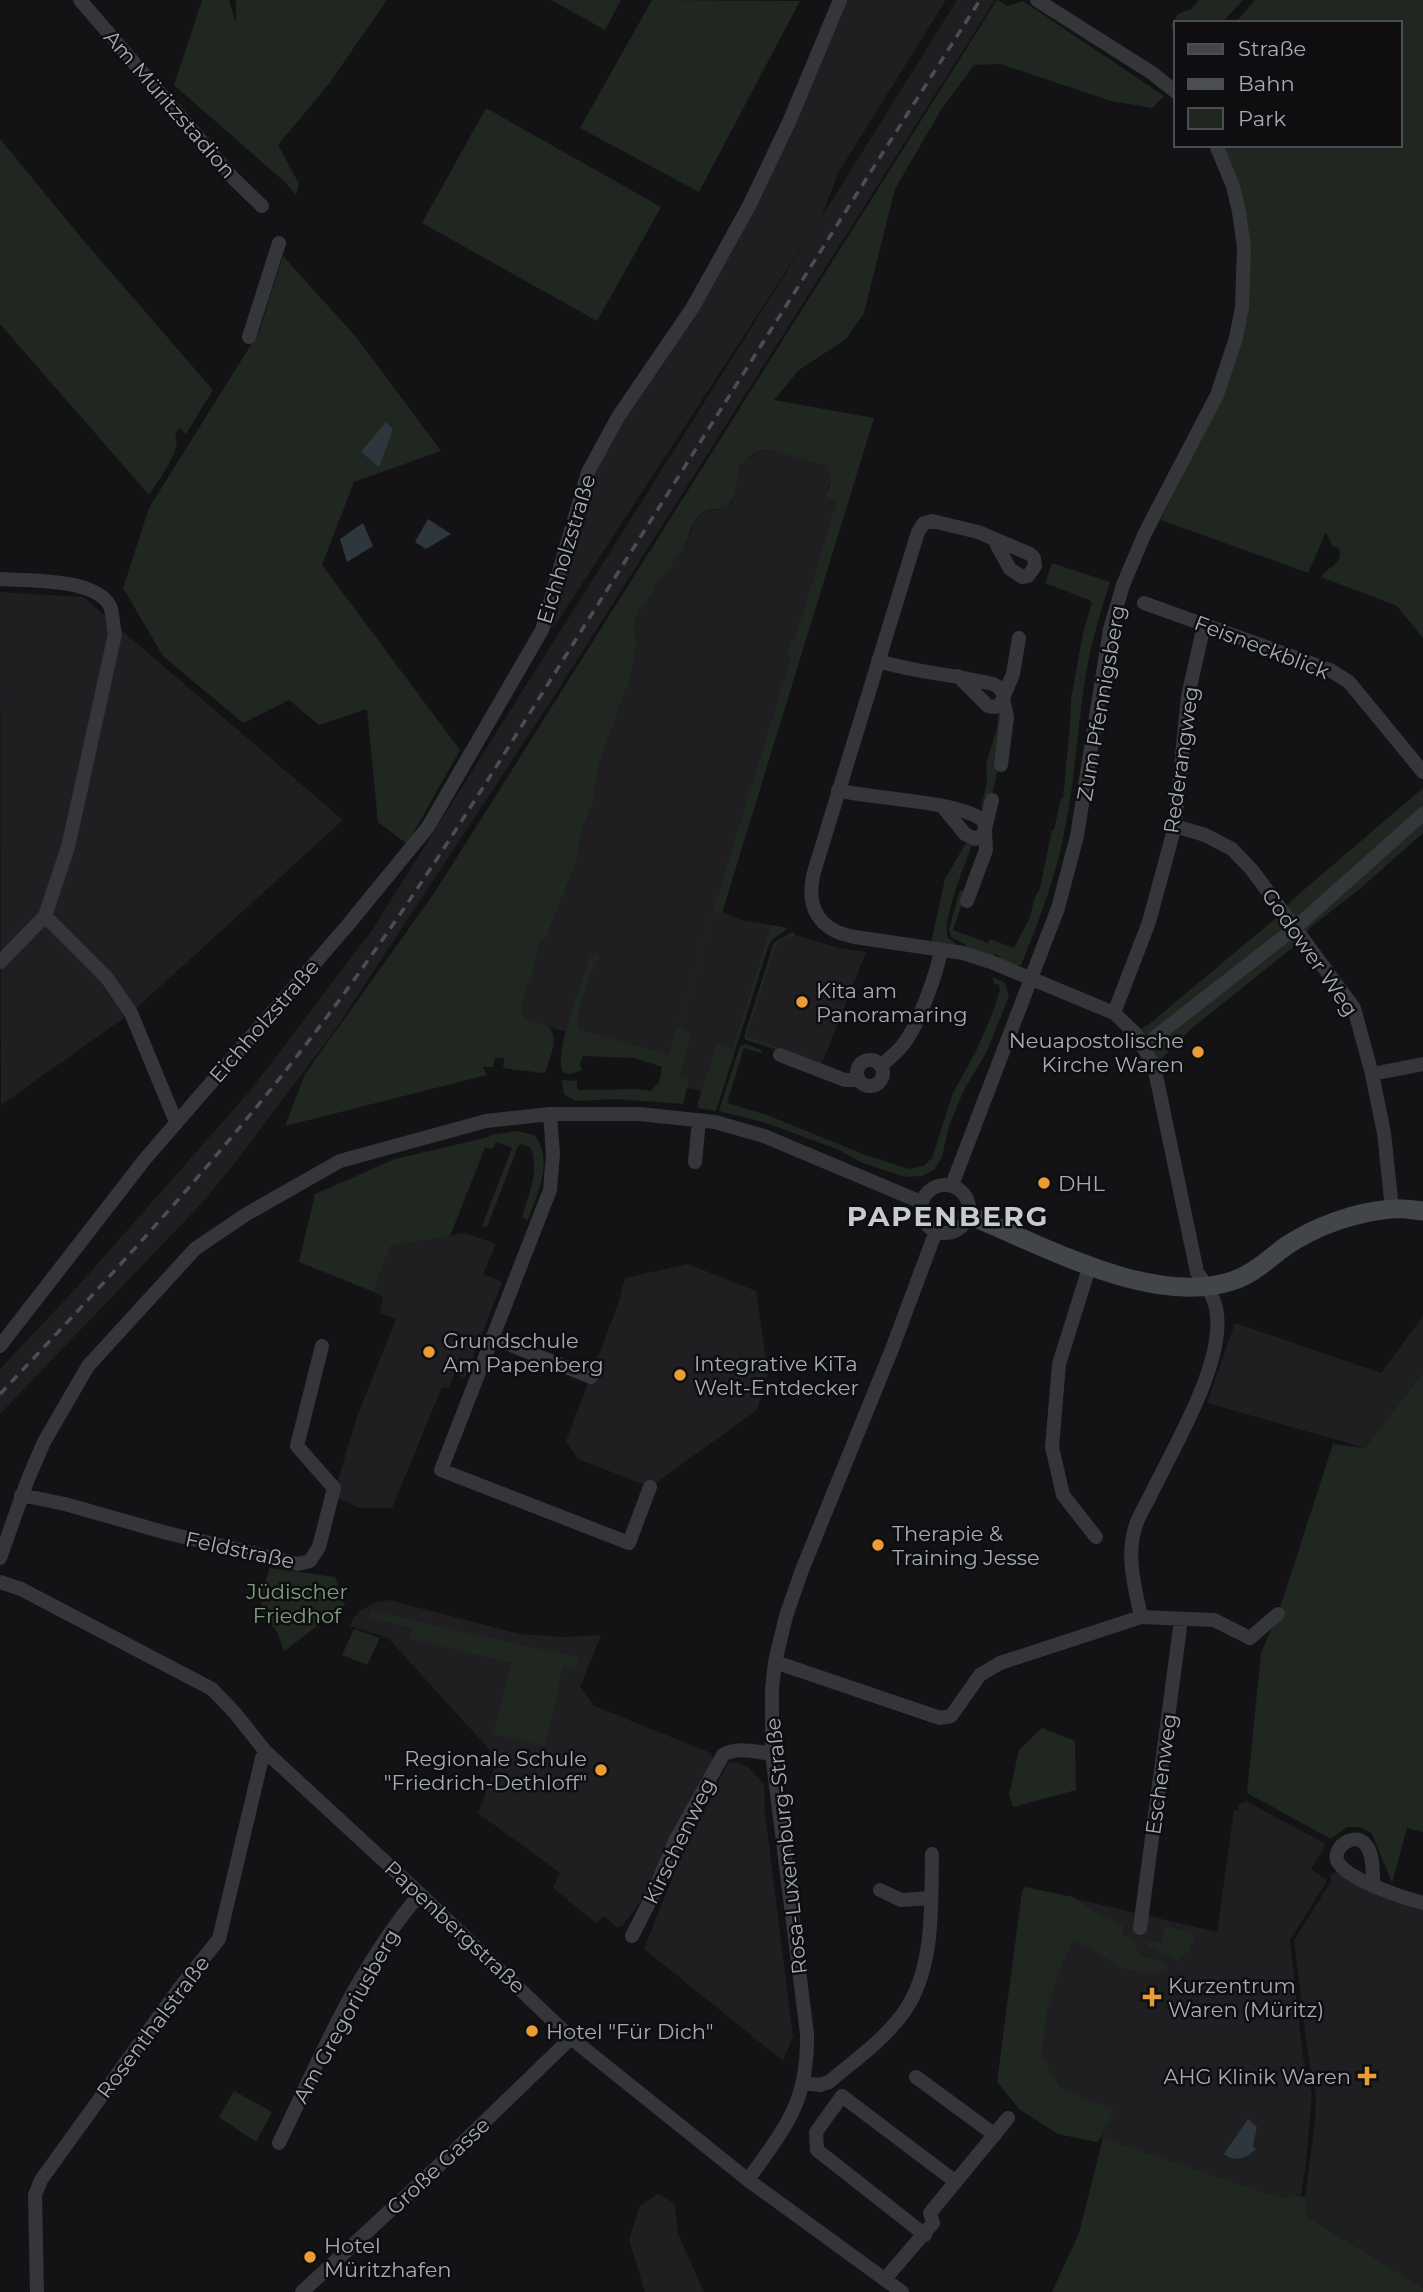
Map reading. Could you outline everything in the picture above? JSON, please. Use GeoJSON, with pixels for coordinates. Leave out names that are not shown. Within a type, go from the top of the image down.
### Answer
{"type":"FeatureCollection","features":[{"type":"Feature","properties":{"kind":"street","name":"Am Müritzstadion"},"geometry":{"type":"LineString","coordinates":[[81,0],[234,179],[262,206]]}},
{"type":"Feature","properties":{"kind":"street","name":"Eichholzstraße"},"geometry":{"type":"LineString","coordinates":[[0,1346],[176,1122],[347,926],[428,827],[542,630],[588,472],[618,417],[693,307],[749,206],[789,122],[841,0]]}},
{"type":"Feature","properties":{"kind":"street"},"geometry":{"type":"LineString","coordinates":[[1037,0],[1152,73],[1174,90]]}},
{"type":"Feature","properties":{"kind":"street","name":"Zum Pfennigsberg"},"geometry":{"type":"LineString","coordinates":[[952,1185],[1058,908],[1077,836],[1110,629],[1123,585],[1145,533],[1217,395],[1236,338],[1242,297],[1244,247],[1233,186],[1217,147]]}},
{"type":"Feature","properties":{"kind":"street"},"geometry":{"type":"LineString","coordinates":[[249,337],[279,243]]}},
{"type":"Feature","properties":{"kind":"street"},"geometry":{"type":"LineString","coordinates":[[993,538],[1010,569],[1030,581],[1035,566],[1034,558],[1030,554],[993,538],[939,522],[924,523],[918,532],[811,884],[813,906],[817,915],[830,929],[846,936],[973,956],[1114,1013],[1135,1034],[1154,1066],[1198,1272],[1207,1286],[1217,1315],[1215,1350],[1193,1407],[1135,1527],[1129,1558],[1141,1617]]}},
{"type":"Feature","properties":{"kind":"street"},"geometry":{"type":"LineString","coordinates":[[0,579],[71,584],[93,591],[110,607],[115,634],[68,847],[45,916],[0,962]]}},
{"type":"Feature","properties":{"kind":"street","name":"Feisneckblick"},"geometry":{"type":"LineString","coordinates":[[1144,603],[1330,670],[1349,682],[1423,772]]}},
{"type":"Feature","properties":{"kind":"street","name":"Rederangweg"},"geometry":{"type":"LineString","coordinates":[[1114,1013],[1149,922],[1175,826],[1188,696],[1204,625]]}},
{"type":"Feature","properties":{"kind":"street"},"geometry":{"type":"LineString","coordinates":[[1003,698],[1013,674],[1019,638]]}},
{"type":"Feature","properties":{"kind":"street"},"geometry":{"type":"LineString","coordinates":[[877,661],[998,686],[1003,692],[1007,717],[1001,765]]}},
{"type":"Feature","properties":{"kind":"street"},"geometry":{"type":"LineString","coordinates":[[838,790],[976,815],[984,822],[986,850],[967,901]]}},
{"type":"Feature","properties":{"kind":"street"},"geometry":{"type":"LineString","coordinates":[[943,807],[970,837],[979,839],[985,830],[992,800]]}},
{"type":"Feature","properties":{"kind":"street"},"geometry":{"type":"LineString","coordinates":[[1155,1037],[1296,928],[1423,814]]}},
{"type":"Feature","properties":{"kind":"street","name":"Godower Weg"},"geometry":{"type":"LineString","coordinates":[[1175,826],[1205,835],[1232,849],[1252,870],[1354,1009],[1372,1074],[1384,1133],[1392,1209]]}},
{"type":"Feature","properties":{"kind":"street"},"geometry":{"type":"LineString","coordinates":[[45,916],[107,978],[131,1013],[176,1122]]}},
{"type":"Feature","properties":{"kind":"street"},"geometry":{"type":"LineString","coordinates":[[780,1055],[845,1080],[858,1080],[868,1086],[876,1085],[882,1078],[881,1066],[902,1047],[910,1034],[937,969],[941,950]]}},
{"type":"Feature","properties":{"kind":"street"},"geometry":{"type":"LineString","coordinates":[[1372,1074],[1423,1064]]}},
{"type":"Feature","properties":{"kind":"street"},"geometry":{"type":"LineString","coordinates":[[0,1558],[22,1494],[44,1442],[88,1366],[195,1249],[245,1215],[340,1161],[486,1121],[550,1114],[639,1114],[699,1120],[764,1136],[921,1202]]}},
{"type":"Feature","properties":{"kind":"street"},"geometry":{"type":"LineString","coordinates":[[550,1114],[553,1153],[550,1190],[441,1470],[629,1543],[650,1487]]}},
{"type":"Feature","properties":{"kind":"street"},"geometry":{"type":"LineString","coordinates":[[695,1162],[699,1120]]}},
{"type":"Feature","properties":{"kind":"street"},"geometry":{"type":"LineString","coordinates":[[952,1185],[962,1192],[968,1203],[968,1215],[959,1228],[952,1232],[936,1231],[928,1227],[923,1220],[921,1202],[928,1191],[936,1186],[952,1185]]}},
{"type":"Feature","properties":{"kind":"street"},"geometry":{"type":"LineString","coordinates":[[968,1215],[1090,1265],[1154,1285],[1180,1287],[1207,1286],[1232,1281],[1253,1272],[1287,1245],[1322,1227],[1353,1217],[1392,1209],[1423,1210]]}},
{"type":"Feature","properties":{"kind":"street","name":"Rosa-Luxemburg-Straße"},"geometry":{"type":"LineString","coordinates":[[748,2180],[791,2117],[803,2083],[807,2055],[807,2034],[772,1754],[775,1662],[786,1616],[802,1570],[887,1361],[936,1231]]}},
{"type":"Feature","properties":{"kind":"street"},"geometry":{"type":"LineString","coordinates":[[1090,1265],[1059,1364],[1052,1447],[1063,1495],[1096,1537]]}},
{"type":"Feature","properties":{"kind":"street"},"geometry":{"type":"LineString","coordinates":[[493,1338],[591,1377]]}},
{"type":"Feature","properties":{"kind":"street","name":"Feldstraße"},"geometry":{"type":"LineString","coordinates":[[22,1494],[167,1533],[298,1563],[310,1561],[319,1547],[334,1489],[297,1446],[322,1346]]}},
{"type":"Feature","properties":{"kind":"street","name":"Papenbergstraße"},"geometry":{"type":"LineString","coordinates":[[0,1582],[21,1589],[212,1689],[266,1752],[571,2038],[748,2180],[902,2292]]}},
{"type":"Feature","properties":{"kind":"street"},"geometry":{"type":"LineString","coordinates":[[775,1662],[940,1718],[951,1716],[980,1675],[1000,1663],[1141,1617],[1214,1620],[1250,1638],[1278,1614]]}},
{"type":"Feature","properties":{"kind":"street","name":"Eschenweg"},"geometry":{"type":"LineString","coordinates":[[1140,1928],[1181,1620]]}},
{"type":"Feature","properties":{"kind":"street","name":"Kirschenweg"},"geometry":{"type":"LineString","coordinates":[[632,1936],[652,1897],[675,1841],[723,1755],[740,1750],[772,1754]]}},
{"type":"Feature","properties":{"kind":"street","name":"Rosenthalstraße"},"geometry":{"type":"LineString","coordinates":[[37,2292],[35,2195],[41,2180],[178,1990],[219,1939],[262,1758],[266,1752]]}},
{"type":"Feature","properties":{"kind":"street"},"geometry":{"type":"LineString","coordinates":[[803,2083],[820,2085],[829,2082],[874,2045],[904,2012],[913,1997],[924,1967],[929,1936],[932,1854]]}},
{"type":"Feature","properties":{"kind":"street"},"geometry":{"type":"LineString","coordinates":[[1373,1886],[1389,1894],[1423,1903]]}},
{"type":"Feature","properties":{"kind":"street"},"geometry":{"type":"LineString","coordinates":[[880,1890],[901,1900],[931,1898]]}},
{"type":"Feature","properties":{"kind":"street","name":"Am Gregoriusberg"},"geometry":{"type":"LineString","coordinates":[[279,2143],[349,2001],[400,1918],[420,1894]]}},
{"type":"Feature","properties":{"kind":"street","name":"Große Gasse"},"geometry":{"type":"LineString","coordinates":[[302,2292],[447,2158],[571,2038]]}},
{"type":"Feature","properties":{"kind":"street"},"geometry":{"type":"LineString","coordinates":[[916,2077],[995,2135]]}},
{"type":"Feature","properties":{"kind":"street"},"geometry":{"type":"LineString","coordinates":[[925,2235],[817,2150],[816,2132],[842,2096],[956,2182]]}},
{"type":"Feature","properties":{"kind":"street"},"geometry":{"type":"LineString","coordinates":[[885,2279],[925,2235],[933,2223],[930,2213],[1008,2118]]}},
{"type":"Feature","properties":{"kind":"shaded area"},"geometry":{"type":"Polygon","coordinates":[[[840,0],[946,0],[838,173],[821,218],[957,0],[995,0],[553,698],[333,1033],[201,1204],[0,1414],[0,1369],[79,1285],[249,1092],[370,933],[816,225],[554,627],[542,630],[588,472],[693,307],[840,0]]]}},
{"type":"Feature","properties":{"kind":"shaded area"},"geometry":{"type":"Polygon","coordinates":[[[386,422],[393,429],[379,467],[361,452],[386,422]]]}},
{"type":"Feature","properties":{"kind":"shaded area"},"geometry":{"type":"Polygon","coordinates":[[[764,449],[829,466],[828,475],[831,482],[827,488],[828,498],[837,501],[722,912],[741,920],[771,925],[732,1049],[703,1091],[686,1088],[689,1079],[679,1076],[669,1056],[579,1029],[566,1032],[549,1027],[524,1017],[520,1005],[541,943],[548,933],[578,858],[582,829],[593,802],[598,767],[630,679],[637,642],[634,626],[638,610],[652,595],[656,583],[666,575],[679,553],[684,550],[699,517],[707,511],[724,508],[732,502],[738,471],[743,461],[764,449]]]}},
{"type":"Feature","properties":{"kind":"shaded area"},"geometry":{"type":"Polygon","coordinates":[[[428,519],[451,534],[426,549],[415,542],[428,519]]]}},
{"type":"Feature","properties":{"kind":"shaded area"},"geometry":{"type":"Polygon","coordinates":[[[363,523],[373,546],[347,562],[340,539],[363,523]]]}},
{"type":"Feature","properties":{"kind":"shaded area"},"geometry":{"type":"Polygon","coordinates":[[[0,592],[83,597],[343,820],[131,1013],[1,1105],[0,592]]]}},
{"type":"Feature","properties":{"kind":"shaded area","name":"Kita am Panoramaring"},"geometry":{"type":"Polygon","coordinates":[[[795,935],[839,948],[866,952],[822,1064],[747,1036],[776,947],[795,935]]]}},
{"type":"Feature","properties":{"kind":"shaded area","name":"Grundschule Am Papenberg"},"geometry":{"type":"Polygon","coordinates":[[[465,1233],[496,1244],[483,1274],[502,1282],[465,1378],[454,1374],[449,1388],[442,1387],[392,1508],[359,1508],[336,1497],[337,1483],[358,1414],[396,1319],[380,1313],[383,1298],[374,1292],[390,1246],[465,1233]]]}},
{"type":"Feature","properties":{"kind":"shaded area","name":"Integrative KiTa Welt-Entdecker"},"geometry":{"type":"Polygon","coordinates":[[[688,1264],[756,1291],[768,1374],[757,1410],[650,1487],[578,1459],[566,1441],[617,1307],[625,1278],[688,1264]]]}},
{"type":"Feature","properties":{"kind":"shaded area"},"geometry":{"type":"Polygon","coordinates":[[[1423,1316],[1423,1372],[1365,1448],[1207,1403],[1235,1323],[1381,1373],[1423,1316]]]}},
{"type":"Feature","properties":{"kind":"shaded area","name":"Regionale Schule \"Friedrich-Dethloff\""},"geometry":{"type":"Polygon","coordinates":[[[389,1600],[520,1634],[564,1637],[601,1635],[580,1687],[594,1706],[711,1753],[714,1760],[652,1887],[622,1926],[616,1927],[604,1916],[596,1923],[553,1888],[560,1873],[478,1813],[498,1759],[388,1638],[350,1626],[360,1611],[376,1602],[389,1600]]]}},
{"type":"Feature","properties":{"kind":"shaded area"},"geometry":{"type":"Polygon","coordinates":[[[736,1762],[749,1768],[764,1784],[765,1813],[793,2037],[783,2061],[644,1949],[681,1856],[728,1763],[736,1762]]]}},
{"type":"Feature","properties":{"kind":"shaded area","name":"Kurzentrum Waren (Müritz)"},"geometry":{"type":"Polygon","coordinates":[[[1246,1801],[1324,1843],[1325,1846],[1311,1869],[1327,1881],[1290,1940],[1303,2058],[1312,2094],[1301,2196],[1290,2194],[1283,2200],[1103,2138],[1097,2142],[1058,2134],[1019,2109],[1025,1887],[1217,1932],[1234,1810],[1238,1810],[1239,1804],[1246,1801]]]}},
{"type":"Feature","properties":{"kind":"shaded area","name":"AHG Klinik Waren"},"geometry":{"type":"Polygon","coordinates":[[[1337,1872],[1423,1908],[1423,2288],[1304,2214],[1316,2096],[1308,2055],[1294,1940],[1332,1880],[1329,1876],[1337,1872]]]}},
{"type":"Feature","properties":{"kind":"shaded area"},"geometry":{"type":"Polygon","coordinates":[[[1248,2119],[1257,2127],[1253,2146],[1256,2149],[1241,2158],[1228,2157],[1224,2154],[1248,2119]]]}},
{"type":"Feature","properties":{"kind":"shaded area"},"geometry":{"type":"Polygon","coordinates":[[[657,2194],[675,2205],[678,2234],[704,2292],[645,2292],[629,2240],[640,2206],[657,2194]]]}},
{"type":"Feature","properties":{"kind":"green space"},"geometry":{"type":"Polygon","coordinates":[[[202,0],[229,0],[236,23],[236,0],[387,0],[328,85],[278,145],[299,184],[296,195],[286,183],[174,85],[202,0]]]}},
{"type":"Feature","properties":{"kind":"green space"},"geometry":{"type":"Polygon","coordinates":[[[551,0],[621,0],[605,30],[551,0]]]}},
{"type":"Feature","properties":{"kind":"green space"},"geometry":{"type":"Polygon","coordinates":[[[652,0],[800,1],[699,192],[580,128],[652,0]]]}},
{"type":"Feature","properties":{"kind":"green space"},"geometry":{"type":"Polygon","coordinates":[[[997,0],[1008,6],[1023,1],[1164,96],[1152,108],[1111,101],[1000,64],[974,65],[941,110],[895,189],[864,313],[846,339],[799,370],[774,400],[874,418],[722,913],[714,911],[678,1027],[692,1034],[679,1075],[689,1079],[683,1104],[616,1099],[575,1101],[564,1094],[562,1080],[577,1081],[579,1090],[651,1091],[659,1082],[662,1067],[634,1058],[583,1056],[580,1064],[582,1070],[571,1074],[563,1072],[562,1050],[570,1015],[591,956],[597,954],[600,956],[581,1002],[579,1029],[669,1055],[791,658],[786,656],[790,642],[794,642],[837,501],[828,498],[826,494],[831,482],[828,466],[764,449],[741,464],[729,504],[699,516],[684,550],[679,553],[666,575],[656,583],[652,595],[638,611],[634,626],[637,642],[630,679],[598,767],[593,802],[582,829],[578,858],[548,933],[541,943],[521,1005],[524,1017],[547,1026],[553,1035],[553,1047],[546,1071],[543,1073],[503,1068],[504,1058],[495,1058],[493,1067],[483,1067],[487,1075],[285,1126],[305,1074],[435,892],[997,0]]]}},
{"type":"Feature","properties":{"kind":"green space"},"geometry":{"type":"Polygon","coordinates":[[[1199,0],[1243,0],[1224,21],[1174,21],[1173,31],[1171,26],[1178,14],[1191,9],[1199,0]]]}},
{"type":"Feature","properties":{"kind":"green space"},"geometry":{"type":"Polygon","coordinates":[[[1255,0],[1423,0],[1423,638],[1397,606],[1321,577],[1337,562],[1340,554],[1326,532],[1308,573],[1161,520],[1159,523],[1222,397],[1242,339],[1248,308],[1250,257],[1223,147],[1402,147],[1402,21],[1237,21],[1255,0]]]}},
{"type":"Feature","properties":{"kind":"green space"},"geometry":{"type":"Polygon","coordinates":[[[486,108],[661,207],[597,321],[422,223],[486,108]]]}},
{"type":"Feature","properties":{"kind":"green space"},"geometry":{"type":"Polygon","coordinates":[[[0,139],[213,390],[186,434],[179,428],[175,434],[177,440],[173,456],[149,495],[0,324],[0,139]]]}},
{"type":"Feature","properties":{"kind":"green space"},"geometry":{"type":"Polygon","coordinates":[[[283,256],[357,338],[441,451],[354,482],[322,565],[460,750],[407,844],[378,822],[367,709],[319,725],[289,700],[243,723],[163,656],[123,588],[149,508],[259,332],[283,256]]]}},
{"type":"Feature","properties":{"kind":"green space"},"geometry":{"type":"Polygon","coordinates":[[[1052,563],[1110,582],[1087,667],[1070,803],[1058,859],[1027,950],[1021,965],[1016,965],[998,960],[999,956],[995,954],[993,958],[965,949],[966,945],[951,937],[949,929],[960,890],[966,892],[953,930],[988,943],[990,939],[1014,948],[1030,917],[1040,888],[1052,830],[1063,798],[1071,699],[1083,633],[1092,603],[1045,583],[1052,563]]]}},
{"type":"Feature","properties":{"kind":"green space"},"geometry":{"type":"Polygon","coordinates":[[[998,715],[998,763],[994,787],[986,809],[981,808],[987,781],[986,764],[997,729],[998,715]]]}},
{"type":"Feature","properties":{"kind":"green space"},"geometry":{"type":"Polygon","coordinates":[[[1423,788],[1423,833],[1362,887],[1311,927],[1292,948],[1191,1029],[1154,1066],[1141,1029],[1275,919],[1292,900],[1423,788]]]}},
{"type":"Feature","properties":{"kind":"green space"},"geometry":{"type":"Polygon","coordinates":[[[966,843],[972,845],[955,893],[947,930],[948,938],[961,947],[931,943],[945,879],[966,843]]]}},
{"type":"Feature","properties":{"kind":"green space"},"geometry":{"type":"Polygon","coordinates":[[[771,925],[788,928],[769,944],[716,1111],[698,1108],[717,1044],[732,1049],[771,925]]]}},
{"type":"Feature","properties":{"kind":"green space"},"geometry":{"type":"Polygon","coordinates":[[[793,932],[795,935],[776,947],[747,1036],[822,1064],[746,1040],[744,1037],[773,945],[793,932]]]}},
{"type":"Feature","properties":{"kind":"green space"},"geometry":{"type":"Polygon","coordinates":[[[993,977],[1005,983],[1009,996],[987,1051],[963,1092],[949,1126],[942,1157],[934,1170],[922,1176],[905,1177],[863,1163],[837,1149],[766,1123],[719,1111],[740,1046],[745,1044],[762,1050],[761,1053],[744,1048],[727,1103],[767,1115],[863,1154],[909,1169],[923,1166],[932,1158],[953,1093],[991,1017],[1000,990],[993,977]]]}},
{"type":"Feature","properties":{"kind":"green space"},"geometry":{"type":"Polygon","coordinates":[[[516,1131],[534,1135],[543,1155],[542,1178],[527,1221],[522,1216],[534,1165],[531,1148],[522,1144],[518,1146],[487,1227],[482,1226],[512,1148],[496,1142],[493,1149],[485,1148],[450,1236],[390,1246],[374,1292],[299,1262],[315,1194],[395,1159],[516,1131]]]}},
{"type":"Feature","properties":{"kind":"green space"},"geometry":{"type":"Polygon","coordinates":[[[1423,1372],[1423,1832],[1407,1828],[1392,1883],[1372,1834],[1361,1827],[1347,1827],[1331,1839],[1247,1793],[1261,1653],[1278,1614],[1333,1444],[1365,1448],[1423,1372]]]}},
{"type":"Feature","properties":{"kind":"green space","name":"Jüdischer Friedhof"},"geometry":{"type":"Polygon","coordinates":[[[270,1568],[335,1577],[345,1605],[284,1651],[277,1632],[261,1610],[263,1587],[270,1568]]]}},
{"type":"Feature","properties":{"kind":"green space"},"geometry":{"type":"Polygon","coordinates":[[[371,1611],[580,1658],[574,1670],[563,1667],[545,1746],[494,1734],[511,1663],[410,1639],[412,1628],[368,1618],[371,1611]]]}},
{"type":"Feature","properties":{"kind":"green space"},"geometry":{"type":"Polygon","coordinates":[[[354,1629],[380,1638],[367,1665],[342,1655],[354,1629]]]}},
{"type":"Feature","properties":{"kind":"green space"},"geometry":{"type":"Polygon","coordinates":[[[1042,1728],[1075,1741],[1076,1790],[1013,1807],[1009,1795],[1019,1750],[1042,1728]]]}},
{"type":"Feature","properties":{"kind":"green space"},"geometry":{"type":"Polygon","coordinates":[[[1025,1887],[1073,1897],[1096,1913],[1123,1926],[1123,1935],[1131,1938],[1141,1956],[1162,1961],[1167,1971],[1126,1970],[1076,1940],[1071,1944],[1056,1980],[1046,2014],[1042,2057],[1061,2089],[1115,2110],[1097,2142],[1058,2134],[1019,2109],[997,2082],[1022,1891],[1025,1887]]]}},
{"type":"Feature","properties":{"kind":"green space"},"geometry":{"type":"Polygon","coordinates":[[[1166,1926],[1195,1934],[1190,1950],[1177,1961],[1143,1940],[1162,1943],[1166,1926]]]}},
{"type":"Feature","properties":{"kind":"green space"},"geometry":{"type":"Polygon","coordinates":[[[234,2091],[272,2112],[256,2142],[219,2117],[234,2091]]]}},
{"type":"Feature","properties":{"kind":"green space"},"geometry":{"type":"Polygon","coordinates":[[[1103,2138],[1283,2199],[1290,2194],[1305,2197],[1305,2215],[1423,2288],[1423,2292],[1052,2292],[1079,2233],[1103,2138]]]}},
{"type":"Feature","properties":{"kind":"railway"},"geometry":{"type":"LineString","coordinates":[[0,1394],[209,1164],[288,1068],[361,970],[462,820],[980,0]]}},
{"type":"Feature","properties":{"kind":"place","name":"Kita am Panoramaring"},"geometry":{"type":"Point","coordinates":[802,1002]}},
{"type":"Feature","properties":{"kind":"place","name":"Neuapostolische Kirche Waren"},"geometry":{"type":"Point","coordinates":[1198,1052]}},
{"type":"Feature","properties":{"kind":"place","name":"DHL"},"geometry":{"type":"Point","coordinates":[1044,1183]}},
{"type":"Feature","properties":{"kind":"place","name":"Grundschule Am Papenberg"},"geometry":{"type":"Point","coordinates":[429,1352]}},
{"type":"Feature","properties":{"kind":"place","name":"Integrative KiTa Welt-Entdecker"},"geometry":{"type":"Point","coordinates":[680,1375]}},
{"type":"Feature","properties":{"kind":"place","name":"Therapie & Training Jesse"},"geometry":{"type":"Point","coordinates":[878,1545]}},
{"type":"Feature","properties":{"kind":"place","name":"Regionale Schule \"Friedrich-Dethloff\""},"geometry":{"type":"Point","coordinates":[601,1770]}},
{"type":"Feature","properties":{"kind":"place","name":"Kurzentrum Waren (Müritz)"},"geometry":{"type":"Point","coordinates":[1152,1997]}},
{"type":"Feature","properties":{"kind":"place","name":"Hotel \"Für Dich\""},"geometry":{"type":"Point","coordinates":[532,2031]}},
{"type":"Feature","properties":{"kind":"place","name":"AHG Klinik Waren"},"geometry":{"type":"Point","coordinates":[1367,2076]}},
{"type":"Feature","properties":{"kind":"place","name":"Hotel Müritzhafen"},"geometry":{"type":"Point","coordinates":[310,2257]}},
{"type":"Feature","properties":{"kind":"district","name":"PAPENBERG"},"geometry":{"type":"Point","coordinates":[948,1216]}}]}
